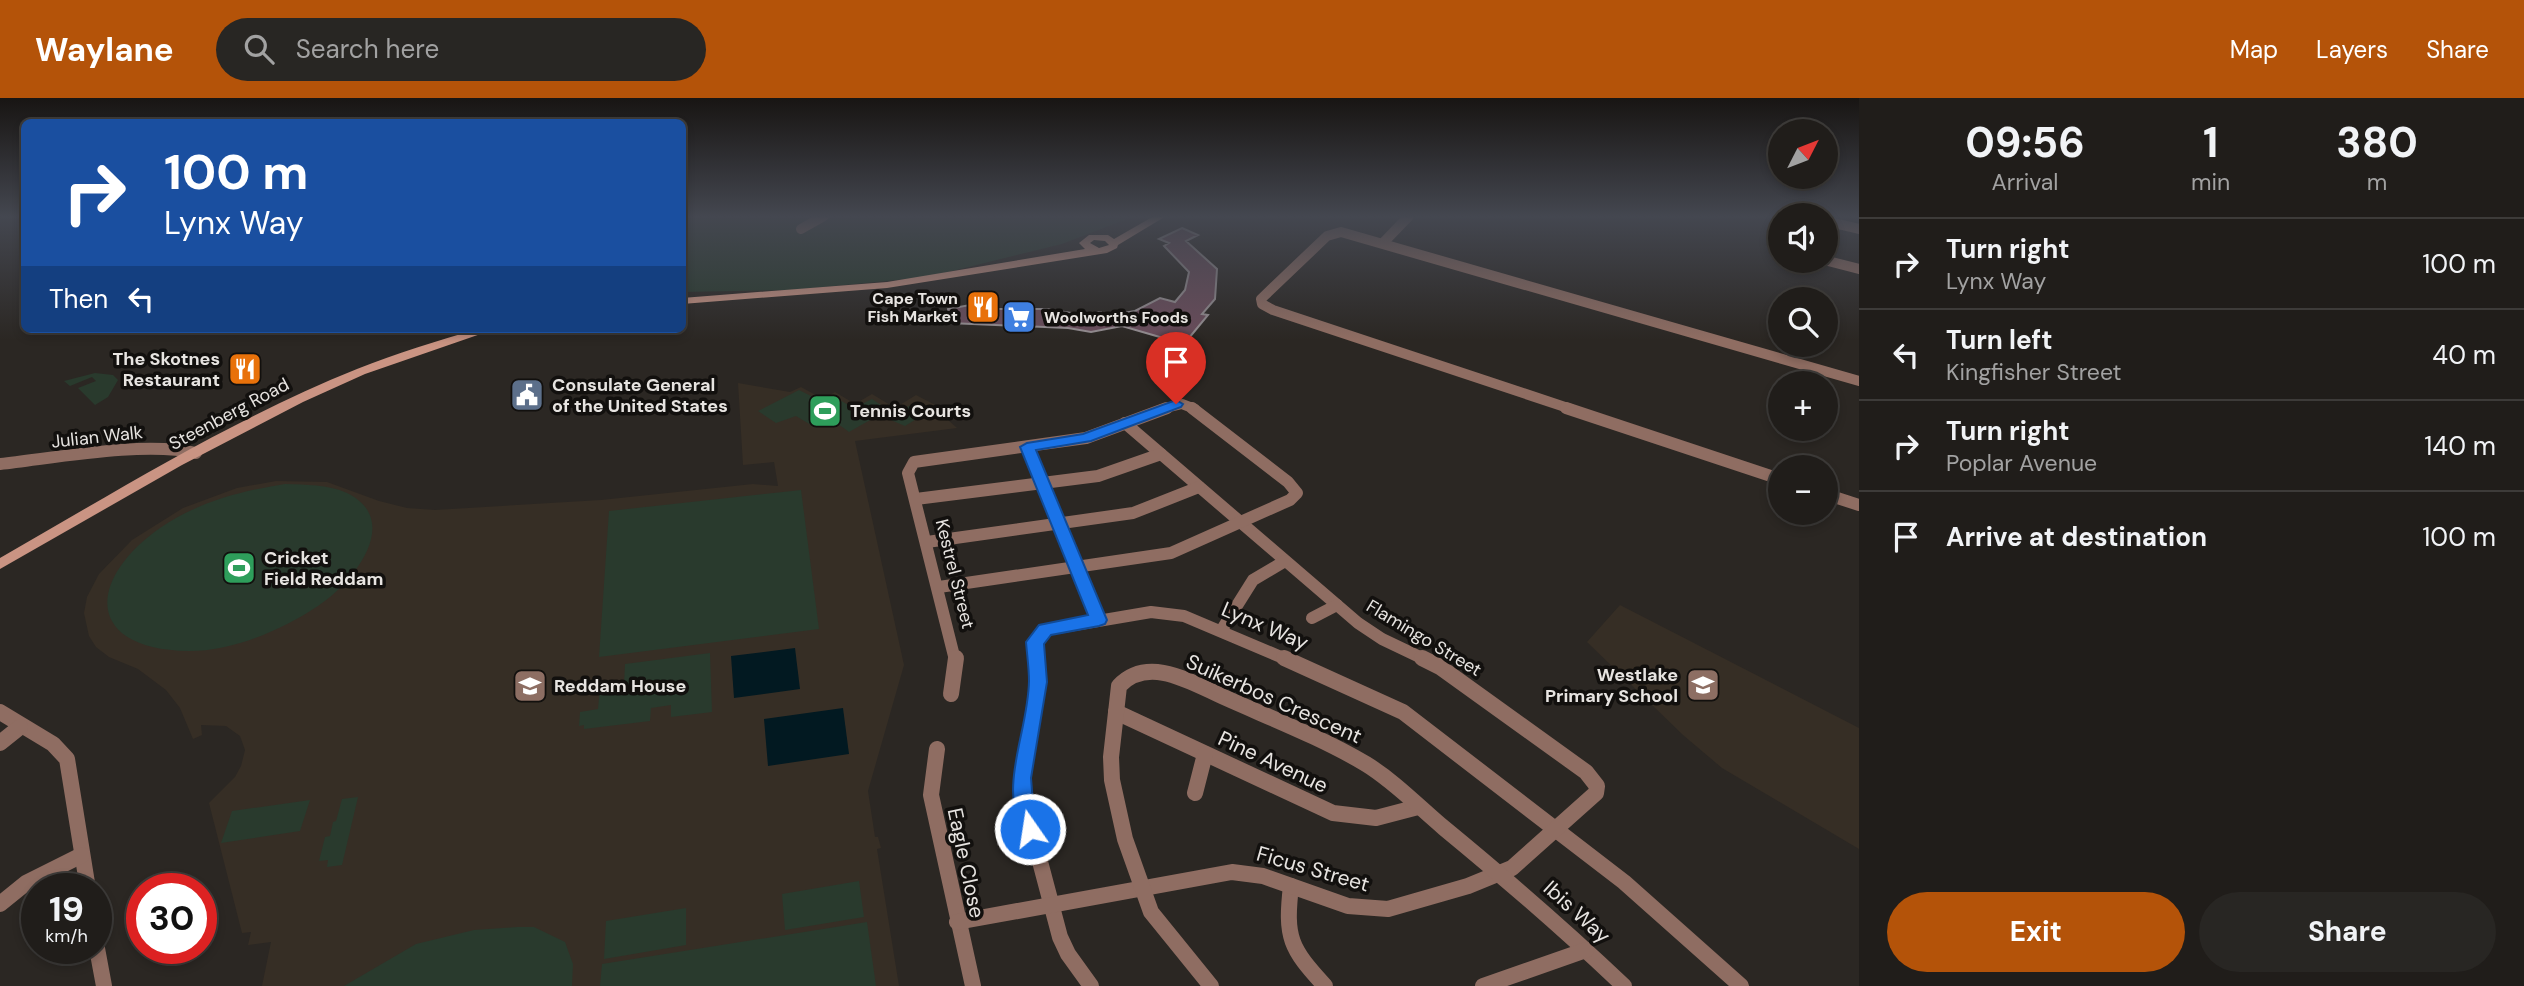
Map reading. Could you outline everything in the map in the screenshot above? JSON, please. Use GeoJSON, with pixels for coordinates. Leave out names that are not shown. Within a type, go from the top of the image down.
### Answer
{"type":"FeatureCollection","features":[{"type":"Feature","properties":{"kind":"main road"},"geometry":{"type":"LineString","coordinates":[[993,268],[1040,257]]}},
{"type":"Feature","properties":{"kind":"main road"},"geometry":{"type":"LineString","coordinates":[[686,301],[856,289],[1053,257]]}},
{"type":"Feature","properties":{"kind":"main road","name":"Steenberg Road"},"geometry":{"type":"LineString","coordinates":[[0,564],[284,406],[357,372],[417,350],[476,333]]}},
{"type":"Feature","properties":{"kind":"street"},"geometry":{"type":"LineString","coordinates":[[1304,257],[1269,290],[1261,299],[1262,304],[1296,318],[1768,475]]}},
{"type":"Feature","properties":{"kind":"street"},"geometry":{"type":"LineString","coordinates":[[1432,257],[1859,381]]}},
{"type":"Feature","properties":{"kind":"street"},"geometry":{"type":"LineString","coordinates":[[1838,264],[1859,269]]}},
{"type":"Feature","properties":{"kind":"street"},"geometry":{"type":"LineString","coordinates":[[939,587],[1077,567],[1171,553],[1295,497],[1295,490],[1193,408],[1182,404],[1086,438],[1027,447],[1043,483],[1059,523],[1077,567],[1099,620]]}},
{"type":"Feature","properties":{"kind":"street","name":"Flamingo Street"},"geometry":{"type":"LineString","coordinates":[[1125,423],[1336,605],[1375,635],[1431,662],[1464,683],[1592,778],[1597,786],[1596,793],[1557,830]]}},
{"type":"Feature","properties":{"kind":"street","name":"Kestrel Street"},"geometry":{"type":"LineString","coordinates":[[951,694],[956,655],[908,473],[911,465],[925,459],[1027,447]]}},
{"type":"Feature","properties":{"kind":"street","name":"Julian Walk"},"geometry":{"type":"LineString","coordinates":[[0,464],[137,450],[175,448],[196,453]]}},
{"type":"Feature","properties":{"kind":"street"},"geometry":{"type":"LineString","coordinates":[[916,499],[1110,474],[1161,454]]}},
{"type":"Feature","properties":{"kind":"street"},"geometry":{"type":"LineString","coordinates":[[927,541],[1142,511],[1199,487]]}},
{"type":"Feature","properties":{"kind":"street"},"geometry":{"type":"LineString","coordinates":[[1838,498],[1859,505]]}},
{"type":"Feature","properties":{"kind":"street"},"geometry":{"type":"LineString","coordinates":[[1221,631],[1253,580],[1285,561]]}},
{"type":"Feature","properties":{"kind":"street"},"geometry":{"type":"LineString","coordinates":[[1312,618],[1336,605]]}},
{"type":"Feature","properties":{"kind":"street","name":"Lynx Way"},"geometry":{"type":"LineString","coordinates":[[1091,986],[1068,954],[1051,904],[1021,790],[1038,682],[1035,642],[1045,630],[1164,612],[1184,616],[1221,631],[1403,712],[1633,889],[1741,986]]}},
{"type":"Feature","properties":{"kind":"street","name":"Suikerbos Crescent"},"geometry":{"type":"LineString","coordinates":[[1140,887],[1125,839],[1112,780],[1111,757],[1119,686],[1124,679],[1145,670],[1168,674],[1350,754],[1369,766],[1499,873]]}},
{"type":"Feature","properties":{"kind":"street"},"geometry":{"type":"LineString","coordinates":[[0,712],[20,727],[57,745],[67,759],[85,873]]}},
{"type":"Feature","properties":{"kind":"street","name":"Pine Avenue"},"geometry":{"type":"LineString","coordinates":[[1116,712],[1317,807],[1350,818],[1374,820],[1418,807]]}},
{"type":"Feature","properties":{"kind":"street"},"geometry":{"type":"LineString","coordinates":[[0,743],[20,727]]}},
{"type":"Feature","properties":{"kind":"street","name":"Eagle Close"},"geometry":{"type":"LineString","coordinates":[[937,748],[930,795],[973,986]]}},
{"type":"Feature","properties":{"kind":"street"},"geometry":{"type":"LineString","coordinates":[[1195,793],[1205,754]]}},
{"type":"Feature","properties":{"kind":"street","name":"Ficus Street"},"geometry":{"type":"LineString","coordinates":[[957,922],[1232,872],[1263,876],[1348,906],[1388,909],[1468,886],[1512,868],[1557,830]]}},
{"type":"Feature","properties":{"kind":"street"},"geometry":{"type":"LineString","coordinates":[[0,904],[26,883],[82,855]]}},
{"type":"Feature","properties":{"kind":"street","name":"Ibis Way"},"geometry":{"type":"LineString","coordinates":[[1499,873],[1624,986]]}},
{"type":"Feature","properties":{"kind":"street"},"geometry":{"type":"LineString","coordinates":[[1291,886],[1288,938],[1303,962],[1325,986]]}},
{"type":"Feature","properties":{"kind":"street"},"geometry":{"type":"LineString","coordinates":[[1140,887],[1158,923],[1211,986]]}},
{"type":"Feature","properties":{"kind":"street"},"geometry":{"type":"LineString","coordinates":[[1483,986],[1586,950]]}},
{"type":"Feature","properties":{"kind":"street"},"geometry":{"type":"LineString","coordinates":[[100,964],[104,986]]}},
{"type":"Feature","properties":{"kind":"shaded area","name":"Reddam House"},"geometry":{"type":"Polygon","coordinates":[[[738,383],[790,392],[801,387],[823,399],[835,392],[855,404],[872,394],[895,408],[916,395],[941,408],[938,411],[957,428],[855,441],[904,665],[868,791],[875,837],[878,837],[881,848],[877,849],[899,986],[262,986],[271,942],[248,945],[251,932],[242,933],[209,803],[235,777],[241,766],[245,750],[240,736],[226,726],[201,725],[202,735],[193,739],[180,708],[166,690],[138,669],[109,657],[96,647],[89,636],[84,613],[87,597],[99,574],[132,540],[183,508],[237,488],[276,481],[327,482],[379,501],[407,508],[435,510],[601,500],[753,484],[778,486],[774,462],[743,465],[738,383]]]}},
{"type":"Feature","properties":{"kind":"shaded area","name":"Westlake Primary School"},"geometry":{"type":"Polygon","coordinates":[[[1620,605],[1859,728],[1859,849],[1722,768],[1683,735],[1587,642],[1620,605]]]}},
{"type":"Feature","properties":{"kind":"green space"},"geometry":{"type":"Polygon","coordinates":[[[686,257],[1007,257],[928,277],[792,290],[686,292],[686,257]]]}},
{"type":"Feature","properties":{"kind":"green space"},"geometry":{"type":"Polygon","coordinates":[[[95,373],[113,375],[118,380],[108,397],[95,405],[78,388],[96,381],[92,377],[70,386],[64,381],[95,373]]]}},
{"type":"Feature","properties":{"kind":"green space","name":"Tennis Courts"},"geometry":{"type":"Polygon","coordinates":[[[799,390],[823,402],[834,397],[854,408],[872,399],[894,410],[917,402],[931,410],[905,426],[879,415],[849,432],[833,423],[816,428],[796,416],[776,423],[758,411],[799,390]]]}},
{"type":"Feature","properties":{"kind":"green space","name":"Cricket Field Reddam"},"geometry":{"type":"Polygon","coordinates":[[[285,484],[324,486],[347,493],[364,505],[371,519],[372,535],[367,552],[345,583],[331,596],[304,615],[273,631],[240,643],[206,650],[155,648],[130,639],[115,625],[108,609],[109,590],[119,569],[136,548],[160,528],[205,504],[252,490],[285,484]]]}},
{"type":"Feature","properties":{"kind":"green space"},"geometry":{"type":"Polygon","coordinates":[[[801,490],[819,629],[599,657],[609,511],[801,490]]]}},
{"type":"Feature","properties":{"kind":"green space"},"geometry":{"type":"Polygon","coordinates":[[[710,653],[712,712],[671,717],[671,705],[651,708],[650,721],[584,729],[584,725],[579,726],[580,712],[598,709],[600,688],[624,685],[625,664],[710,653]]]}},
{"type":"Feature","properties":{"kind":"green space"},"geometry":{"type":"Polygon","coordinates":[[[358,797],[342,865],[327,867],[328,860],[319,861],[325,837],[330,836],[342,799],[358,797]]]}},
{"type":"Feature","properties":{"kind":"green space"},"geometry":{"type":"Polygon","coordinates":[[[310,800],[300,831],[221,843],[232,811],[310,800]]]}},
{"type":"Feature","properties":{"kind":"green space"},"geometry":{"type":"Polygon","coordinates":[[[859,881],[864,917],[785,930],[782,894],[859,881]]]}},
{"type":"Feature","properties":{"kind":"green space"},"geometry":{"type":"Polygon","coordinates":[[[686,908],[686,945],[604,959],[606,921],[686,908]]]}},
{"type":"Feature","properties":{"kind":"green space"},"geometry":{"type":"Polygon","coordinates":[[[867,922],[876,986],[600,986],[602,964],[867,922]]]}},
{"type":"Feature","properties":{"kind":"green space"},"geometry":{"type":"Polygon","coordinates":[[[534,927],[565,942],[573,964],[572,986],[344,986],[416,944],[474,930],[534,927]]]}},
{"type":"Feature","properties":{"kind":"water"},"geometry":{"type":"Polygon","coordinates":[[[795,648],[800,689],[734,698],[731,656],[795,648]]]}},
{"type":"Feature","properties":{"kind":"water"},"geometry":{"type":"Polygon","coordinates":[[[843,708],[849,754],[768,766],[764,719],[843,708]]]}},
{"type":"Feature","properties":{"kind":"building"},"geometry":{"type":"Polygon","coordinates":[[[1175,257],[1204,257],[1217,269],[1215,299],[1202,314],[1208,315],[1184,344],[1122,326],[1091,332],[1068,328],[950,323],[948,309],[986,302],[992,309],[1046,309],[1084,315],[1101,312],[1106,316],[1135,311],[1160,298],[1175,302],[1185,290],[1189,272],[1175,257]]]}},
{"type":"Feature","properties":{"kind":"place","name":"Cape Town Fish Market"},"geometry":{"type":"Point","coordinates":[983,307]}},
{"type":"Feature","properties":{"kind":"place","name":"Woolworths Foods"},"geometry":{"type":"Point","coordinates":[1019,317]}},
{"type":"Feature","properties":{"kind":"place","name":"The Skotnes Restaurant"},"geometry":{"type":"Point","coordinates":[245,369]}},
{"type":"Feature","properties":{"kind":"place","name":"Consulate General of the United States"},"geometry":{"type":"Point","coordinates":[527,395]}},
{"type":"Feature","properties":{"kind":"place","name":"Tennis Courts"},"geometry":{"type":"Point","coordinates":[825,411]}},
{"type":"Feature","properties":{"kind":"place","name":"Cricket Field Reddam"},"geometry":{"type":"Point","coordinates":[239,568]}},
{"type":"Feature","properties":{"kind":"place","name":"Westlake Primary School"},"geometry":{"type":"Point","coordinates":[1703,685]}},
{"type":"Feature","properties":{"kind":"place","name":"Reddam House"},"geometry":{"type":"Point","coordinates":[530,686]}},
{"type":"Feature","properties":{"kind":"route"},"geometry":{"type":"LineString","coordinates":[[1030,829],[1023,803],[1021,778],[1038,682],[1035,642],[1045,630],[1099,620],[1027,447],[1086,438],[1176,404]]}}]}
